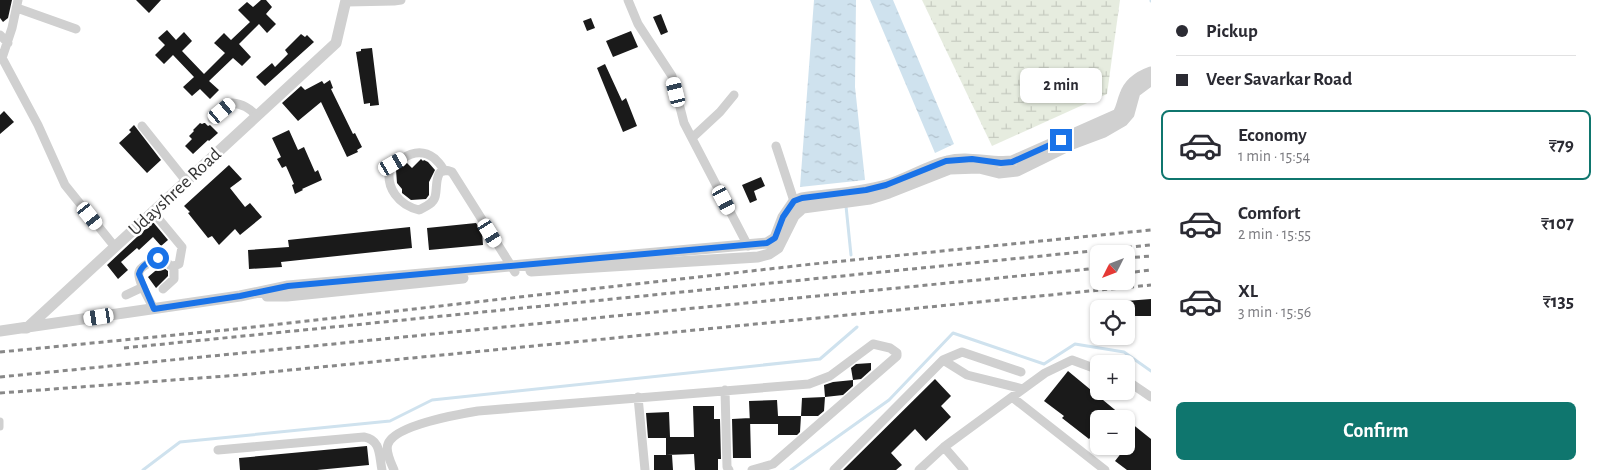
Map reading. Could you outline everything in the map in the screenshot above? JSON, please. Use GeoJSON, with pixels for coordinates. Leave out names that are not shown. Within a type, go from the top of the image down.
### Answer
{"type":"FeatureCollection","features":[{"type":"Feature","properties":{"kind":"street"},"geometry":{"type":"LineString","coordinates":[[347,1],[400,0]]}},
{"type":"Feature","properties":{"kind":"street"},"geometry":{"type":"LineString","coordinates":[[628,0],[638,24],[672,76],[684,123],[748,246]]}},
{"type":"Feature","properties":{"kind":"street","name":"Udayshree Road"},"geometry":{"type":"LineString","coordinates":[[27,328],[336,43],[347,1]]}},
{"type":"Feature","properties":{"kind":"street"},"geometry":{"type":"LineString","coordinates":[[76,29],[17,4],[8,43],[1,56],[38,125],[65,185],[115,247]]}},
{"type":"Feature","properties":{"kind":"street"},"geometry":{"type":"LineString","coordinates":[[0,35],[8,43]]}},
{"type":"Feature","properties":{"kind":"street"},"geometry":{"type":"LineString","coordinates":[[0,331],[240,296],[287,296],[512,269],[767,243],[775,238],[783,217],[800,202],[868,194],[946,161],[972,159],[1001,163],[1012,162],[1118,114],[1125,93],[1132,82],[1137,78],[1151,75]]}},
{"type":"Feature","properties":{"kind":"street"},"geometry":{"type":"LineString","coordinates":[[692,138],[720,112],[734,95]]}},
{"type":"Feature","properties":{"kind":"street"},"geometry":{"type":"LineString","coordinates":[[212,119],[232,103],[241,104],[252,110],[257,116]]}},
{"type":"Feature","properties":{"kind":"street"},"geometry":{"type":"LineString","coordinates":[[142,126],[186,181]]}},
{"type":"Feature","properties":{"kind":"street"},"geometry":{"type":"LineString","coordinates":[[512,269],[769,254],[778,248],[800,202],[776,146]]}},
{"type":"Feature","properties":{"kind":"street"},"geometry":{"type":"LineString","coordinates":[[444,171],[442,165],[435,159],[426,153],[418,152],[411,154],[390,167],[388,180],[399,199],[405,205],[419,210],[429,205],[435,198],[436,179],[444,171],[452,172],[512,269]]}},
{"type":"Feature","properties":{"kind":"street"},"geometry":{"type":"LineString","coordinates":[[153,212],[182,247],[179,264],[170,266],[162,259],[153,259],[140,269],[139,274],[154,309]]}},
{"type":"Feature","properties":{"kind":"street"},"geometry":{"type":"LineString","coordinates":[[163,289],[174,279],[174,266]]}},
{"type":"Feature","properties":{"kind":"street"},"geometry":{"type":"LineString","coordinates":[[126,295],[144,287]]}},
{"type":"Feature","properties":{"kind":"street"},"geometry":{"type":"LineString","coordinates":[[394,470],[388,453],[388,444],[395,435],[441,418],[478,411],[809,384],[830,376],[873,344],[890,348],[897,353],[897,356],[773,464],[752,470]]}},
{"type":"Feature","properties":{"kind":"street"},"geometry":{"type":"LineString","coordinates":[[834,470],[943,360],[962,352],[1021,372]]}},
{"type":"Feature","properties":{"kind":"street"},"geometry":{"type":"LineString","coordinates":[[943,360],[966,375],[1023,389]]}},
{"type":"Feature","properties":{"kind":"street"},"geometry":{"type":"LineString","coordinates":[[919,470],[944,447],[1045,373],[1072,360],[1090,367]]}},
{"type":"Feature","properties":{"kind":"street"},"geometry":{"type":"LineString","coordinates":[[1135,386],[1151,397]]}},
{"type":"Feature","properties":{"kind":"street"},"geometry":{"type":"LineString","coordinates":[[725,390],[726,468],[730,470]]}},
{"type":"Feature","properties":{"kind":"street"},"geometry":{"type":"LineString","coordinates":[[638,397],[645,470]]}},
{"type":"Feature","properties":{"kind":"street"},"geometry":{"type":"LineString","coordinates":[[1012,397],[1105,470]]}},
{"type":"Feature","properties":{"kind":"street"},"geometry":{"type":"LineString","coordinates":[[0,421],[0,427]]}},
{"type":"Feature","properties":{"kind":"street"},"geometry":{"type":"LineString","coordinates":[[218,450],[364,437],[371,438],[376,442],[382,470]]}},
{"type":"Feature","properties":{"kind":"street"},"geometry":{"type":"LineString","coordinates":[[944,447],[960,468]]}},
{"type":"Feature","properties":{"kind":"green space"},"geometry":{"type":"Polygon","coordinates":[[[922,0],[1120,0],[1107,94],[992,146],[922,0]]]}},
{"type":"Feature","properties":{"kind":"water"},"geometry":{"type":"Polygon","coordinates":[[[814,0],[856,0],[855,87],[865,180],[800,187],[814,0]]]}},
{"type":"Feature","properties":{"kind":"water"},"geometry":{"type":"Polygon","coordinates":[[[870,0],[893,0],[954,144],[935,153],[870,0]]]}},
{"type":"Feature","properties":{"kind":"building"},"geometry":{"type":"Polygon","coordinates":[[[0,0],[12,0],[8,18],[3,22],[0,18],[0,0]]]}},
{"type":"Feature","properties":{"kind":"building"},"geometry":{"type":"Polygon","coordinates":[[[136,0],[161,0],[149,13],[136,0]]]}},
{"type":"Feature","properties":{"kind":"building"},"geometry":{"type":"Polygon","coordinates":[[[261,0],[266,0],[272,7],[266,14],[276,24],[267,33],[259,24],[239,44],[251,57],[242,66],[233,58],[209,81],[219,90],[210,99],[200,89],[192,96],[183,87],[194,77],[173,55],[164,64],[155,55],[165,45],[158,38],[167,30],[176,40],[184,32],[192,41],[182,51],[204,74],[225,53],[214,43],[224,33],[231,40],[250,22],[238,10],[247,2],[253,7],[261,0]]]}},
{"type":"Feature","properties":{"kind":"building"},"geometry":{"type":"Polygon","coordinates":[[[661,14],[668,32],[661,35],[653,17],[661,14]]]}},
{"type":"Feature","properties":{"kind":"building"},"geometry":{"type":"Polygon","coordinates":[[[591,18],[595,28],[587,31],[583,21],[591,18]]]}},
{"type":"Feature","properties":{"kind":"building"},"geometry":{"type":"Polygon","coordinates":[[[631,31],[638,47],[613,57],[606,41],[631,31]]]}},
{"type":"Feature","properties":{"kind":"building"},"geometry":{"type":"Polygon","coordinates":[[[301,34],[305,37],[307,35],[314,42],[265,86],[256,77],[272,63],[275,67],[288,54],[285,50],[301,34]]]}},
{"type":"Feature","properties":{"kind":"building"},"geometry":{"type":"Polygon","coordinates":[[[372,48],[379,105],[370,106],[370,103],[364,104],[356,52],[361,51],[361,49],[372,48]]]}},
{"type":"Feature","properties":{"kind":"building"},"geometry":{"type":"Polygon","coordinates":[[[605,64],[622,101],[626,98],[637,126],[623,132],[597,68],[605,64]]]}},
{"type":"Feature","properties":{"kind":"building"},"geometry":{"type":"Polygon","coordinates":[[[330,80],[333,88],[331,89],[353,134],[355,133],[362,147],[357,150],[358,152],[347,157],[321,102],[298,121],[282,103],[301,86],[305,90],[322,81],[324,84],[330,80]]]}},
{"type":"Feature","properties":{"kind":"building"},"geometry":{"type":"Polygon","coordinates":[[[4,111],[14,122],[0,134],[0,115],[4,111]]]}},
{"type":"Feature","properties":{"kind":"building"},"geometry":{"type":"Polygon","coordinates":[[[200,123],[210,125],[218,133],[193,154],[185,146],[192,139],[189,136],[200,123]]]}},
{"type":"Feature","properties":{"kind":"building"},"geometry":{"type":"Polygon","coordinates":[[[134,125],[161,160],[147,173],[119,143],[131,132],[129,130],[134,125]]]}},
{"type":"Feature","properties":{"kind":"building"},"geometry":{"type":"Polygon","coordinates":[[[289,130],[298,150],[304,147],[315,172],[318,170],[322,180],[295,194],[292,185],[294,184],[286,166],[282,168],[277,159],[281,157],[272,138],[289,130]]]}},
{"type":"Feature","properties":{"kind":"building"},"geometry":{"type":"Polygon","coordinates":[[[421,159],[428,162],[435,170],[429,182],[429,195],[426,199],[411,200],[402,193],[402,189],[397,183],[396,170],[407,163],[412,168],[421,159]]]}},
{"type":"Feature","properties":{"kind":"building"},"geometry":{"type":"Polygon","coordinates":[[[229,165],[242,179],[230,188],[245,207],[250,203],[262,217],[240,235],[235,229],[219,245],[212,236],[208,238],[184,206],[229,165]]]}},
{"type":"Feature","properties":{"kind":"building"},"geometry":{"type":"Polygon","coordinates":[[[761,177],[765,186],[754,191],[757,200],[750,203],[742,185],[761,177]]]}},
{"type":"Feature","properties":{"kind":"building"},"geometry":{"type":"Polygon","coordinates":[[[153,222],[168,240],[161,246],[153,237],[139,250],[137,248],[121,262],[128,270],[118,279],[107,265],[153,222]]]}},
{"type":"Feature","properties":{"kind":"building"},"geometry":{"type":"Polygon","coordinates":[[[476,223],[482,231],[483,245],[429,250],[427,228],[476,223]]]}},
{"type":"Feature","properties":{"kind":"building"},"geometry":{"type":"Polygon","coordinates":[[[410,227],[412,248],[281,262],[282,267],[249,269],[248,250],[289,247],[288,240],[410,227]]]}},
{"type":"Feature","properties":{"kind":"building"},"geometry":{"type":"Polygon","coordinates":[[[161,266],[168,271],[168,276],[156,288],[148,277],[161,266]]]}},
{"type":"Feature","properties":{"kind":"building"},"geometry":{"type":"Polygon","coordinates":[[[1151,299],[1151,316],[1135,316],[1135,300],[1151,299]]]}},
{"type":"Feature","properties":{"kind":"building"},"geometry":{"type":"Polygon","coordinates":[[[871,363],[871,370],[861,379],[853,380],[851,368],[856,364],[871,363]]]}},
{"type":"Feature","properties":{"kind":"building"},"geometry":{"type":"Polygon","coordinates":[[[1068,371],[1090,389],[1090,400],[1103,400],[1115,410],[1090,410],[1089,439],[1044,401],[1068,371]]]}},
{"type":"Feature","properties":{"kind":"building"},"geometry":{"type":"Polygon","coordinates":[[[935,379],[951,396],[941,406],[951,417],[926,441],[915,429],[891,453],[902,465],[896,470],[843,470],[935,379]]]}},
{"type":"Feature","properties":{"kind":"building"},"geometry":{"type":"Polygon","coordinates":[[[853,380],[853,386],[843,395],[825,397],[824,385],[853,380]]]}},
{"type":"Feature","properties":{"kind":"building"},"geometry":{"type":"Polygon","coordinates":[[[825,397],[824,411],[818,416],[801,416],[802,398],[825,397]]]}},
{"type":"Feature","properties":{"kind":"building"},"geometry":{"type":"Polygon","coordinates":[[[777,400],[778,416],[801,416],[800,432],[797,435],[778,435],[778,424],[750,424],[749,401],[777,400]]]}},
{"type":"Feature","properties":{"kind":"building"},"geometry":{"type":"Polygon","coordinates":[[[693,406],[714,406],[714,419],[720,419],[721,459],[718,459],[718,470],[695,470],[694,454],[666,455],[666,438],[648,438],[646,413],[669,412],[670,437],[694,437],[693,406]]]}},
{"type":"Feature","properties":{"kind":"building"},"geometry":{"type":"Polygon","coordinates":[[[750,418],[751,458],[733,458],[732,419],[750,418]]]}},
{"type":"Feature","properties":{"kind":"building"},"geometry":{"type":"Polygon","coordinates":[[[1135,426],[1151,439],[1151,470],[1127,470],[1115,461],[1120,455],[1135,455],[1135,426]]]}},
{"type":"Feature","properties":{"kind":"building"},"geometry":{"type":"Polygon","coordinates":[[[367,446],[369,465],[317,470],[240,470],[239,458],[367,446]]]}},
{"type":"Feature","properties":{"kind":"building"},"geometry":{"type":"Polygon","coordinates":[[[654,455],[672,455],[673,470],[654,470],[654,455]]]}},
{"type":"Feature","properties":{"kind":"waterway"},"geometry":{"type":"LineString","coordinates":[[846,206],[851,255]]}},
{"type":"Feature","properties":{"kind":"waterway"},"geometry":{"type":"LineString","coordinates":[[143,470],[180,442],[390,421],[432,400],[820,359],[857,327]]}},
{"type":"Feature","properties":{"kind":"waterway"},"geometry":{"type":"LineString","coordinates":[[791,470],[889,400],[953,333],[1044,364],[1075,344],[1124,352],[1151,371]]}},
{"type":"Feature","properties":{"kind":"railway"},"geometry":{"type":"LineString","coordinates":[[0,352],[236,329],[813,264],[1151,230]]}},
{"type":"Feature","properties":{"kind":"railway"},"geometry":{"type":"LineString","coordinates":[[124,348],[1151,245]]}},
{"type":"Feature","properties":{"kind":"railway"},"geometry":{"type":"LineString","coordinates":[[1135,257],[1151,256]]}},
{"type":"Feature","properties":{"kind":"railway"},"geometry":{"type":"LineString","coordinates":[[0,377],[1090,269]]}},
{"type":"Feature","properties":{"kind":"railway"},"geometry":{"type":"LineString","coordinates":[[1135,272],[1151,270]]}},
{"type":"Feature","properties":{"kind":"railway"},"geometry":{"type":"LineString","coordinates":[[0,393],[240,375],[1151,285]]}},
{"type":"Feature","properties":{"kind":"route"},"geometry":{"type":"LineString","coordinates":[[158,258],[153,259],[140,269],[139,274],[154,309],[240,296],[288,286],[510,265],[748,246],[767,243],[775,238],[783,217],[794,201],[802,198],[866,190],[886,185],[946,161],[972,159],[1001,163],[1012,162],[1061,140]]}}]}
